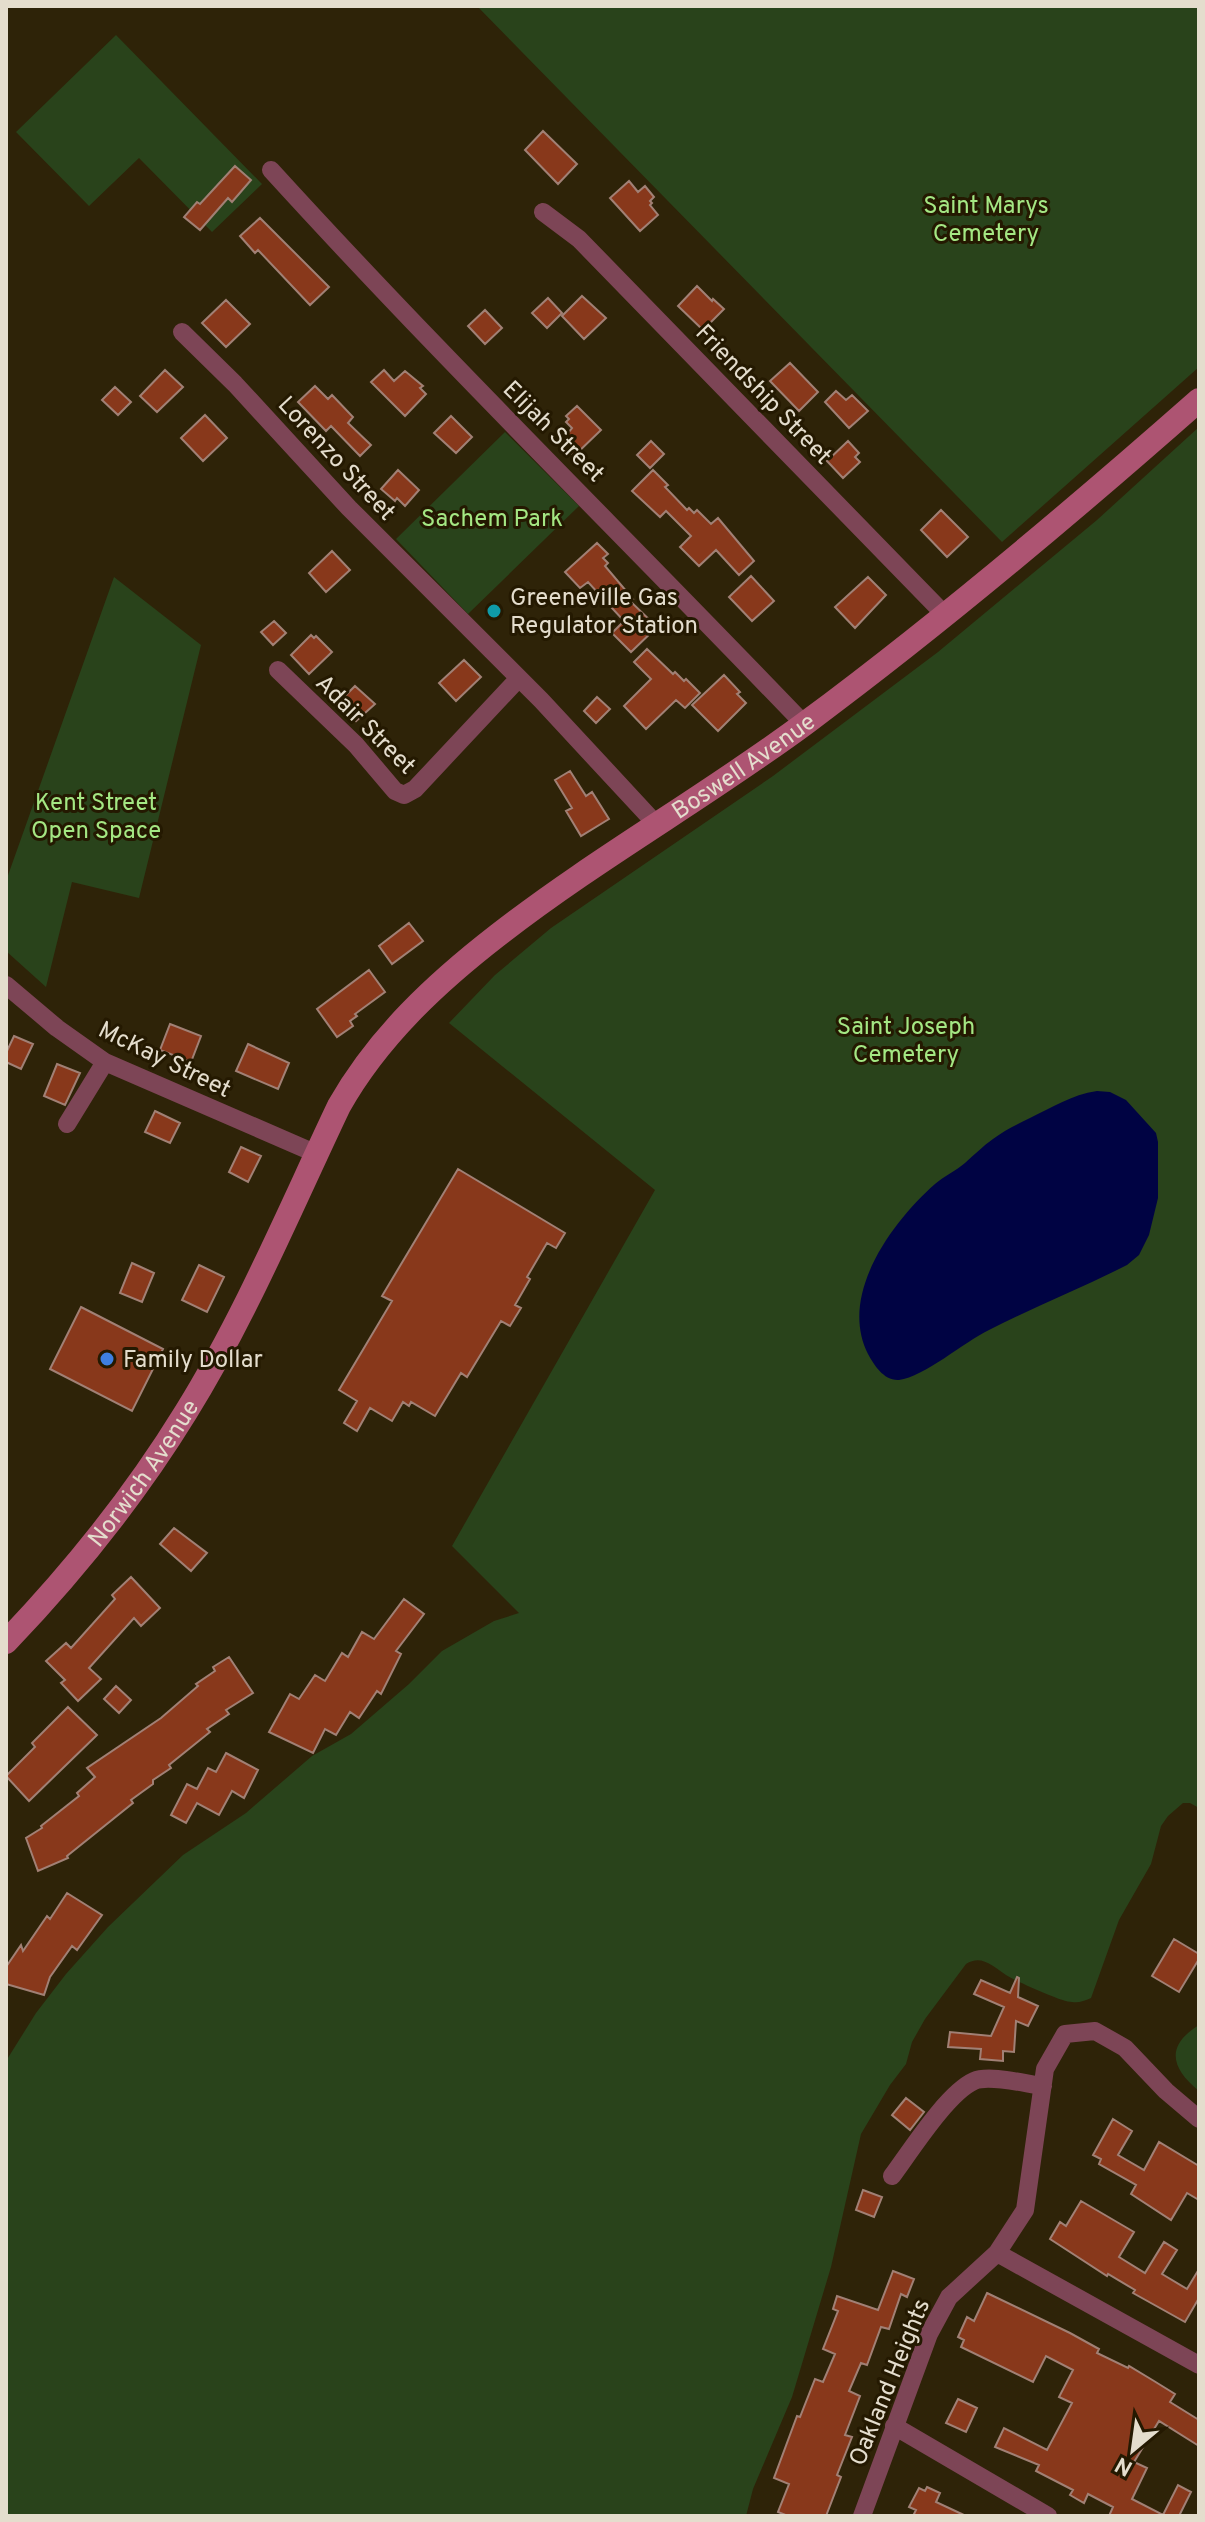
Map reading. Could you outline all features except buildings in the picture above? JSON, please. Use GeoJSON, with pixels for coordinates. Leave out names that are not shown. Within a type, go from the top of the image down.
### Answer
{"type":"FeatureCollection","features":[{"type":"Feature","properties":{"kind":"main road","name":"Boswell Avenue"},"geometry":{"type":"LineString","coordinates":[[317,1154],[356,1077],[408,1014],[459,965],[540,902],[804,724],[946,616],[1199,400]]}},
{"type":"Feature","properties":{"kind":"main road","name":"Norwich Avenue"},"geometry":{"type":"LineString","coordinates":[[6,1642],[86,1553],[138,1485],[179,1423],[224,1346],[317,1154]]}},
{"type":"Feature","properties":{"kind":"street","name":"Elijah Street"},"geometry":{"type":"LineString","coordinates":[[271,170],[377,286],[804,724]]}},
{"type":"Feature","properties":{"kind":"street","name":"Friendship Street"},"geometry":{"type":"LineString","coordinates":[[543,212],[579,239],[946,616]]}},
{"type":"Feature","properties":{"kind":"street","name":"Lorenzo Street"},"geometry":{"type":"LineString","coordinates":[[182,332],[235,384],[342,502],[519,678],[656,824]]}},
{"type":"Feature","properties":{"kind":"street","name":"Adair Street"},"geometry":{"type":"LineString","coordinates":[[278,670],[356,745],[395,791],[404,795],[415,789],[519,678]]}},
{"type":"Feature","properties":{"kind":"street","name":"McKay Street"},"geometry":{"type":"LineString","coordinates":[[6,985],[57,1028],[105,1062],[317,1154]]}},
{"type":"Feature","properties":{"kind":"street"},"geometry":{"type":"LineString","coordinates":[[67,1124],[105,1062]]}},
{"type":"Feature","properties":{"kind":"street","name":"Oakland Heights"},"geometry":{"type":"LineString","coordinates":[[862,2516],[929,2334],[949,2297],[997,2253],[1025,2210],[1045,2069],[1065,2034],[1095,2031],[1125,2048],[1166,2091],[1199,2119]]}},
{"type":"Feature","properties":{"kind":"street"},"geometry":{"type":"LineString","coordinates":[[892,2176],[954,2096],[975,2080],[1043,2086]]}},
{"type":"Feature","properties":{"kind":"street"},"geometry":{"type":"LineString","coordinates":[[997,2253],[1199,2365]]}},
{"type":"Feature","properties":{"kind":"street"},"geometry":{"type":"LineString","coordinates":[[894,2426],[1048,2516]]}},
{"type":"Feature","properties":{"kind":"green space","name":"Saint Marys Cemetery"},"geometry":{"type":"Polygon","coordinates":[[[477,6],[1199,6],[1199,367],[1002,542],[477,6]]]}},
{"type":"Feature","properties":{"kind":"green space"},"geometry":{"type":"Polygon","coordinates":[[[116,35],[262,184],[212,232],[139,158],[89,206],[16,132],[116,35]]]}},
{"type":"Feature","properties":{"kind":"green space","name":"Saint Joseph Cemetery"},"geometry":{"type":"Polygon","coordinates":[[[1199,427],[1199,1808],[1183,1803],[1161,1826],[1151,1864],[1119,1920],[1091,1998],[1077,2002],[1058,1999],[1011,1978],[987,1962],[977,1960],[966,1964],[925,2019],[912,2042],[906,2064],[861,2134],[831,2267],[792,2397],[753,2489],[746,2516],[6,2516],[6,2061],[36,2013],[66,1974],[108,1927],[183,1855],[246,1813],[312,1756],[351,1734],[442,1651],[494,1621],[519,1613],[452,1546],[655,1190],[449,1023],[495,975],[551,928],[773,776],[938,652],[1097,520],[1199,427]]]}},
{"type":"Feature","properties":{"kind":"green space","name":"Sachem Park"},"geometry":{"type":"Polygon","coordinates":[[[505,432],[579,506],[468,614],[396,539],[505,432]]]}},
{"type":"Feature","properties":{"kind":"green space","name":"Kent Street Open Space"},"geometry":{"type":"Polygon","coordinates":[[[114,577],[201,645],[139,898],[72,882],[46,987],[6,951],[6,881],[114,577]]]}},
{"type":"Feature","properties":{"kind":"green space"},"geometry":{"type":"Polygon","coordinates":[[[1199,2025],[1199,2091],[1182,2074],[1176,2057],[1181,2041],[1199,2025]]]}},
{"type":"Feature","properties":{"kind":"shaded area"},"geometry":{"type":"Polygon","coordinates":[[[1097,1091],[1110,1092],[1126,1100],[1156,1133],[1158,1198],[1149,1235],[1139,1255],[1127,1265],[979,1335],[920,1373],[899,1380],[884,1375],[868,1354],[861,1331],[860,1308],[874,1261],[902,1218],[935,1184],[1002,1133],[1062,1102],[1097,1091]]]}},
{"type":"Feature","properties":{"kind":"place","name":"Greeneville Gas Regulator Station"},"geometry":{"type":"Point","coordinates":[494,611]}},
{"type":"Feature","properties":{"kind":"place","name":"Family Dollar"},"geometry":{"type":"Point","coordinates":[107,1359]}}]}
